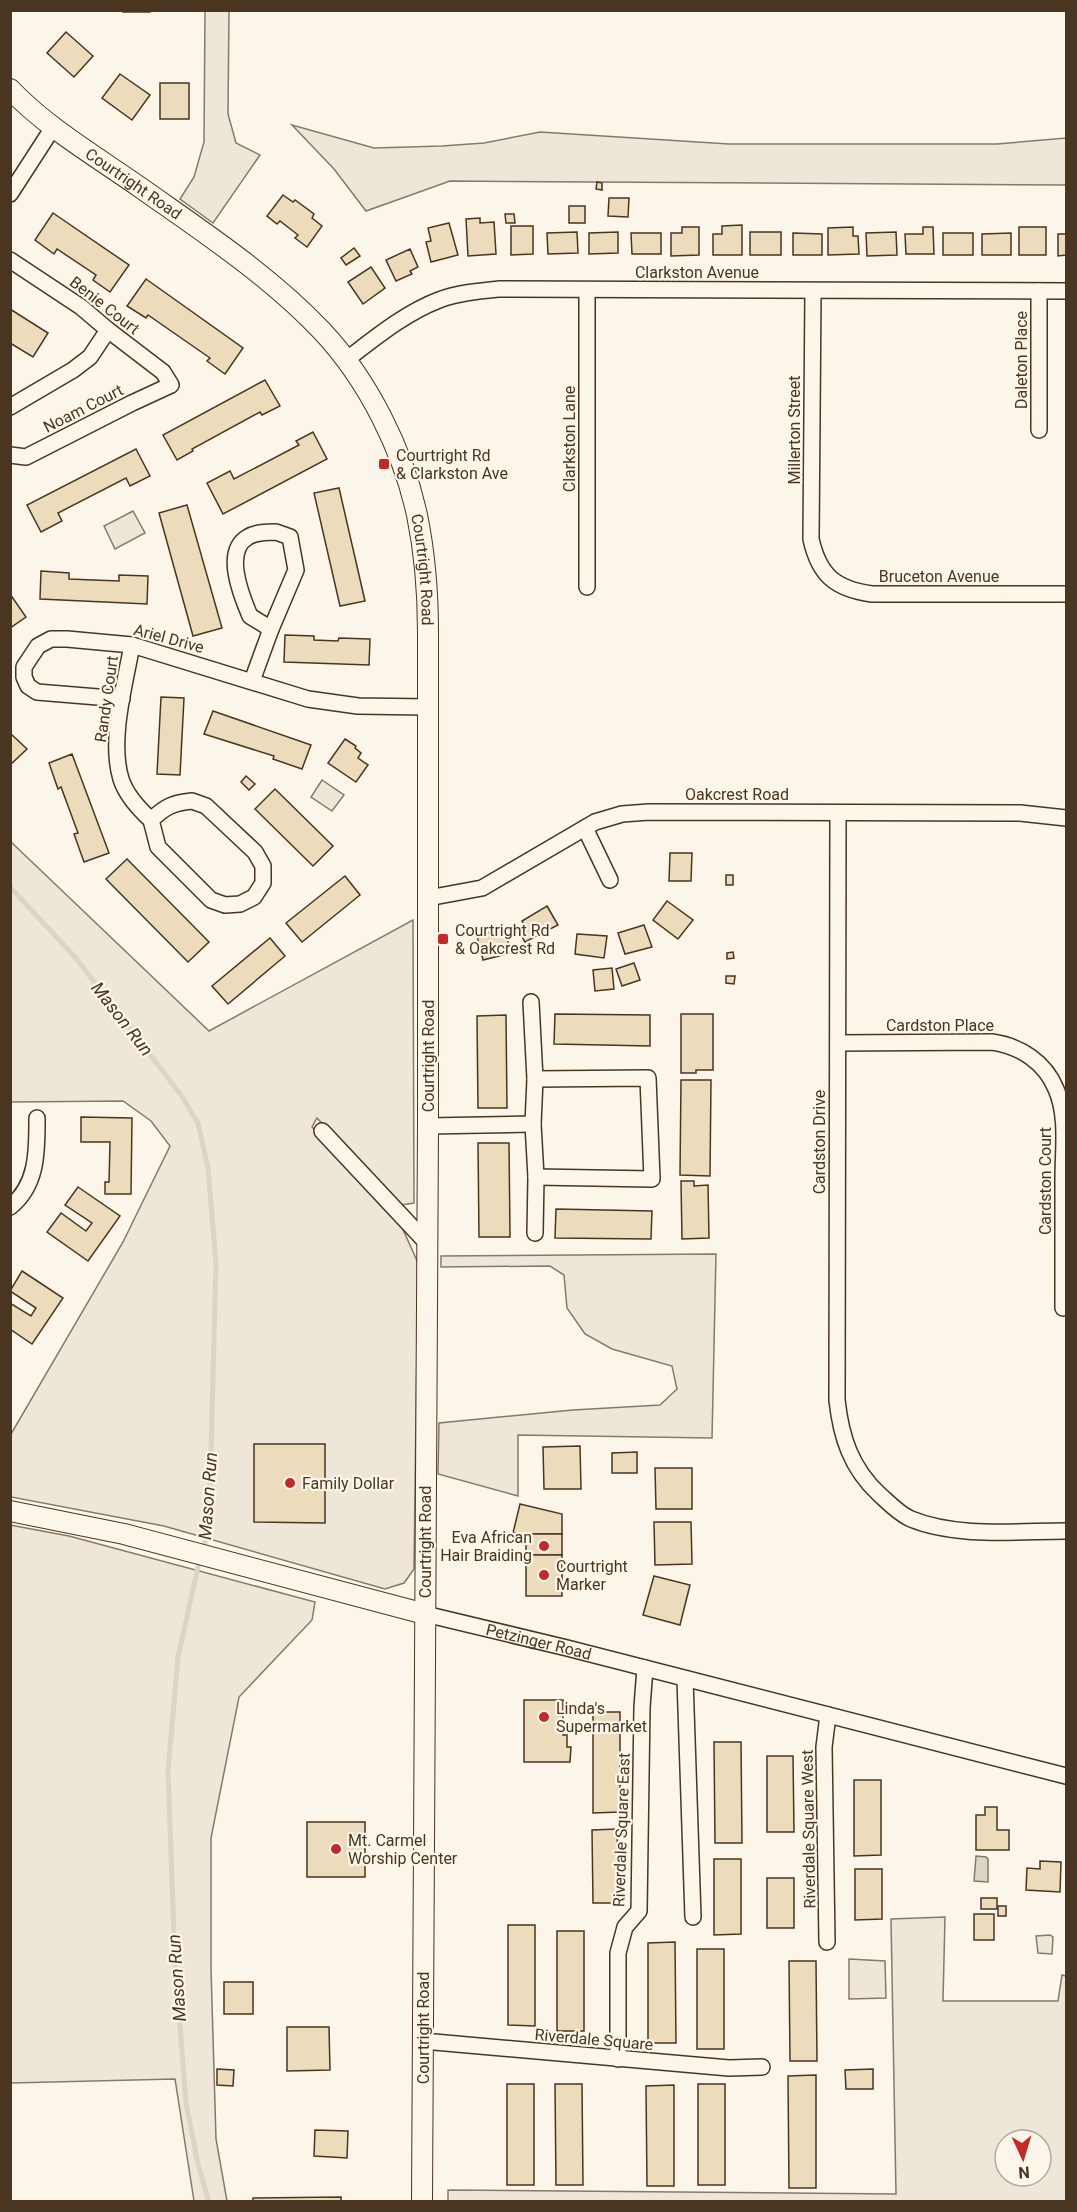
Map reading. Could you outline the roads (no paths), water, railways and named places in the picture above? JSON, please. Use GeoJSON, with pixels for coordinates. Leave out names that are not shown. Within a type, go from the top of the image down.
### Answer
{"type":"FeatureCollection","features":[{"type":"Feature","properties":{"kind":"street","name":"Courtright Road"},"geometry":{"type":"LineString","coordinates":[[10,89],[54,126],[235,255],[309,318],[346,360],[360,381],[386,429],[417,513],[425,562],[428,601],[428,1126],[422,2202]]}},
{"type":"Feature","properties":{"kind":"street"},"geometry":{"type":"LineString","coordinates":[[10,194],[54,126]]}},
{"type":"Feature","properties":{"kind":"street","name":"Benie Court"},"geometry":{"type":"LineString","coordinates":[[10,260],[81,307],[163,372],[171,385]]}},
{"type":"Feature","properties":{"kind":"street","name":"Clarkston Avenue"},"geometry":{"type":"LineString","coordinates":[[346,360],[414,311],[441,299],[470,292],[498,289],[1066,291]]}},
{"type":"Feature","properties":{"kind":"street","name":"Clarkston Lane"},"geometry":{"type":"LineString","coordinates":[[587,290],[587,587]]}},
{"type":"Feature","properties":{"kind":"street","name":"Millerton Street"},"geometry":{"type":"LineString","coordinates":[[813,291],[811,539],[821,568]]}},
{"type":"Feature","properties":{"kind":"street","name":"Daleton Place"},"geometry":{"type":"LineString","coordinates":[[1039,291],[1039,430]]}},
{"type":"Feature","properties":{"kind":"street"},"geometry":{"type":"LineString","coordinates":[[10,407],[82,364],[90,357],[108,330]]}},
{"type":"Feature","properties":{"kind":"street","name":"Noam Court"},"geometry":{"type":"LineString","coordinates":[[10,456],[26,457],[171,385]]}},
{"type":"Feature","properties":{"kind":"street"},"geometry":{"type":"LineString","coordinates":[[252,681],[271,628],[296,570],[290,537],[276,531],[248,537],[238,546],[234,560],[244,603],[250,616],[271,628]]}},
{"type":"Feature","properties":{"kind":"street","name":"Bruceton Avenue"},"geometry":{"type":"LineString","coordinates":[[821,568],[831,580],[843,587],[872,594],[1066,594]]}},
{"type":"Feature","properties":{"kind":"street","name":"Ariel Drive"},"geometry":{"type":"LineString","coordinates":[[122,699],[37,692],[28,686],[24,678],[24,667],[38,646],[51,639],[132,645],[308,699],[358,706],[428,707]]}},
{"type":"Feature","properties":{"kind":"street","name":"Randy Court"},"geometry":{"type":"LineString","coordinates":[[132,645],[122,699],[116,751],[122,780],[136,806],[151,820],[158,847],[211,900],[225,905],[240,904],[254,897],[263,883],[263,866],[255,852],[206,806],[192,801],[176,802],[151,820]]}},
{"type":"Feature","properties":{"kind":"street","name":"Oakcrest Road"},"geometry":{"type":"LineString","coordinates":[[428,898],[482,888],[595,822],[622,814],[649,812],[1020,813],[1066,818]]}},
{"type":"Feature","properties":{"kind":"street","name":"Cardston Drive"},"geometry":{"type":"LineString","coordinates":[[838,813],[837,1400],[839,1424],[845,1447],[856,1467],[871,1486],[893,1507],[910,1518],[949,1530],[1066,1531]]}},
{"type":"Feature","properties":{"kind":"street"},"geometry":{"type":"LineString","coordinates":[[585,828],[610,880]]}},
{"type":"Feature","properties":{"kind":"street"},"geometry":{"type":"LineString","coordinates":[[531,1002],[535,1079],[533,1124],[536,1177],[535,1233]]}},
{"type":"Feature","properties":{"kind":"street","name":"Cardston Place"},"geometry":{"type":"LineString","coordinates":[[838,1043],[992,1042],[1016,1048],[1037,1062]]}},
{"type":"Feature","properties":{"kind":"street","name":"Cardston Court"},"geometry":{"type":"LineString","coordinates":[[1037,1062],[1056,1089],[1064,1122],[1063,1308]]}},
{"type":"Feature","properties":{"kind":"street"},"geometry":{"type":"LineString","coordinates":[[535,1079],[648,1078],[652,1179],[536,1177]]}},
{"type":"Feature","properties":{"kind":"street"},"geometry":{"type":"LineString","coordinates":[[10,1206],[31,1182],[37,1155],[38,1118]]}},
{"type":"Feature","properties":{"kind":"street"},"geometry":{"type":"LineString","coordinates":[[428,1126],[533,1124]]}},
{"type":"Feature","properties":{"kind":"street"},"geometry":{"type":"LineString","coordinates":[[322,1131],[426,1242]]}},
{"type":"Feature","properties":{"kind":"street","name":"Petzinger Road"},"geometry":{"type":"LineString","coordinates":[[10,1511],[68,1521],[1066,1776]]}},
{"type":"Feature","properties":{"kind":"street","name":"Riverdale Square East"},"geometry":{"type":"LineString","coordinates":[[618,2059],[618,1953],[625,1927],[639,1911],[642,1707],[645,1668]]}},
{"type":"Feature","properties":{"kind":"street"},"geometry":{"type":"LineString","coordinates":[[686,1679],[693,1917]]}},
{"type":"Feature","properties":{"kind":"street","name":"Riverdale Square West"},"geometry":{"type":"LineString","coordinates":[[827,1942],[824,1747],[828,1715]]}},
{"type":"Feature","properties":{"kind":"street","name":"Riverdale Square"},"geometry":{"type":"LineString","coordinates":[[423,2041],[729,2068],[762,2067]]}},
{"type":"Feature","properties":{"kind":"waterway","name":"Mason Run"},"geometry":{"type":"LineString","coordinates":[[10,887],[75,957],[181,1095],[198,1123],[208,1168],[216,1263],[209,1527],[203,1549]]}},
{"type":"Feature","properties":{"kind":"waterway","name":"Mason Run"},"geometry":{"type":"LineString","coordinates":[[200,1558],[178,1657],[168,1771],[175,1962],[186,2103],[198,2164],[209,2202]]}},
{"type":"Feature","properties":{"kind":"place","name":"Courtright Rd & Clarkston Ave"},"geometry":{"type":"Point","coordinates":[384,464]}},
{"type":"Feature","properties":{"kind":"place","name":"Courtright Rd & Oakcrest Rd"},"geometry":{"type":"Point","coordinates":[443,939]}},
{"type":"Feature","properties":{"kind":"place","name":"Family Dollar"},"geometry":{"type":"Point","coordinates":[290,1483]}},
{"type":"Feature","properties":{"kind":"place","name":"Eva African Hair Braiding"},"geometry":{"type":"Point","coordinates":[544,1546]}},
{"type":"Feature","properties":{"kind":"place","name":"Courtright Marker"},"geometry":{"type":"Point","coordinates":[544,1575]}},
{"type":"Feature","properties":{"kind":"place","name":"Linda's Supermarket"},"geometry":{"type":"Point","coordinates":[544,1717]}},
{"type":"Feature","properties":{"kind":"place","name":"Mt. Carmel Worship Center"},"geometry":{"type":"Point","coordinates":[336,1849]}}]}
